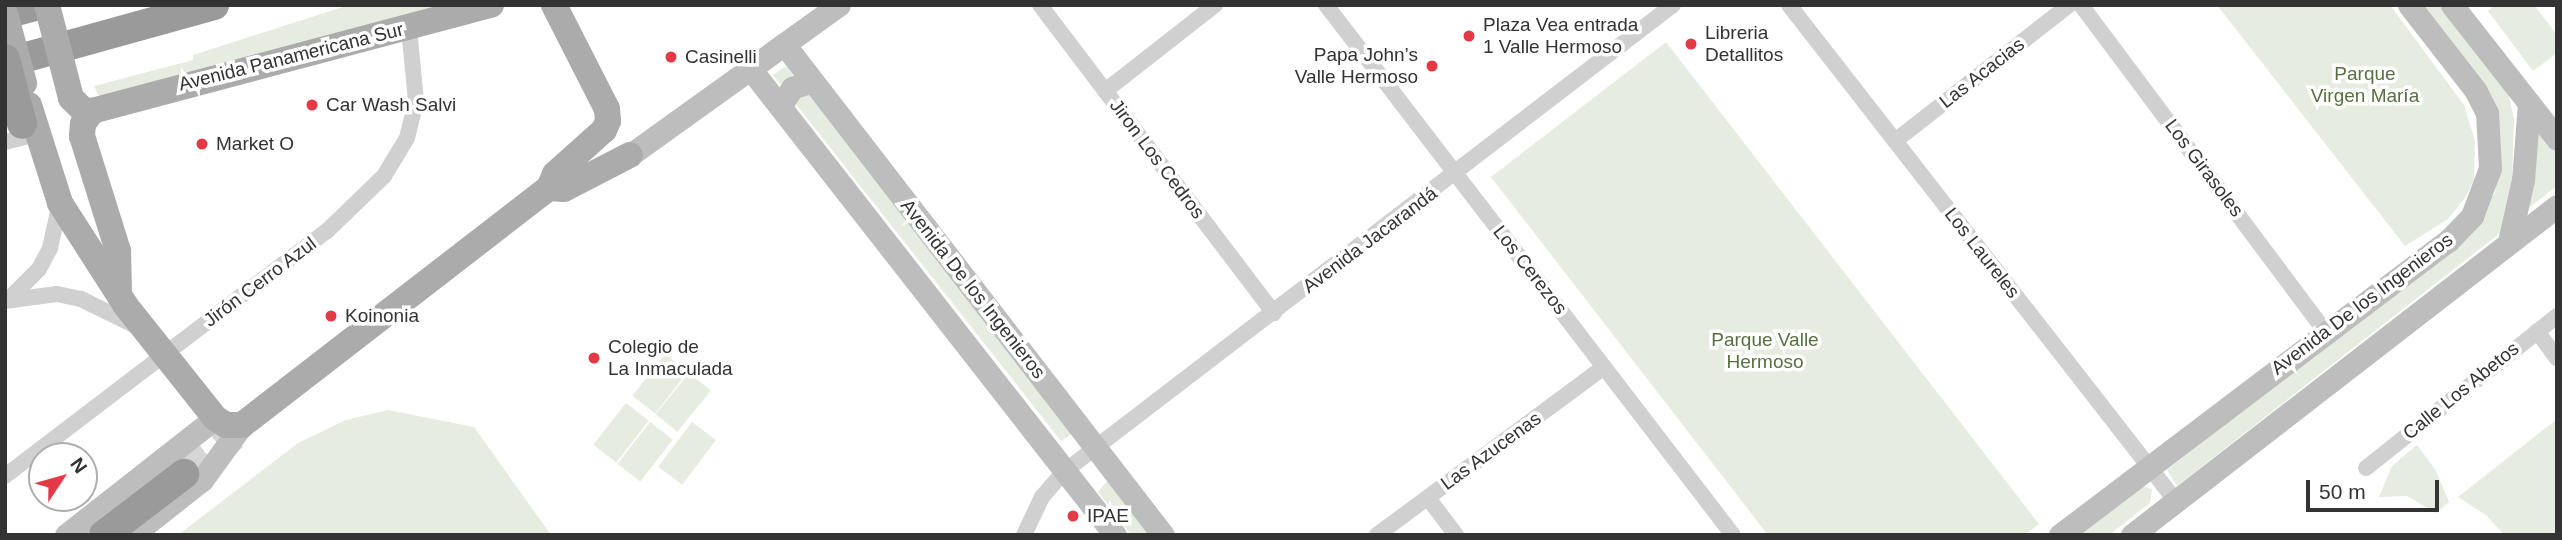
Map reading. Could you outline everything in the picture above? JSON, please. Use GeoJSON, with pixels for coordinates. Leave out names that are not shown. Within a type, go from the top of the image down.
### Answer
{"type":"FeatureCollection","features":[{"type":"Feature","properties":{"kind":"highway"},"geometry":{"type":"LineString","coordinates":[[5,14],[39,5]]}},
{"type":"Feature","properties":{"kind":"highway"},"geometry":{"type":"LineString","coordinates":[[27,131],[5,61],[214,5]]}},
{"type":"Feature","properties":{"kind":"highway"},"geometry":{"type":"LineString","coordinates":[[104,535],[184,474]]}},
{"type":"Feature","properties":{"kind":"main road"},"geometry":{"type":"LineString","coordinates":[[47,5],[81,105],[82,136],[118,251],[119,295]]}},
{"type":"Feature","properties":{"kind":"main road","name":"Avenida Panamericana Sur"},"geometry":{"type":"LineString","coordinates":[[81,105],[491,5]]}},
{"type":"Feature","properties":{"kind":"main road"},"geometry":{"type":"LineString","coordinates":[[5,14],[27,131],[60,203],[119,295],[215,418],[226,425],[242,425],[549,188],[555,174],[608,121],[607,110],[554,5]]}},
{"type":"Feature","properties":{"kind":"main road"},"geometry":{"type":"LineString","coordinates":[[27,131],[69,168],[94,178]]}},
{"type":"Feature","properties":{"kind":"main road"},"geometry":{"type":"LineString","coordinates":[[549,188],[564,189],[630,155]]}},
{"type":"Feature","properties":{"kind":"street"},"geometry":{"type":"LineString","coordinates":[[630,155],[749,67],[839,5]]}},
{"type":"Feature","properties":{"kind":"street","name":"Jiron Los Cedros"},"geometry":{"type":"LineString","coordinates":[[1040,5],[1274,313]]}},
{"type":"Feature","properties":{"kind":"street"},"geometry":{"type":"LineString","coordinates":[[1105,91],[1215,5]]}},
{"type":"Feature","properties":{"kind":"street","name":"Los Cerezos"},"geometry":{"type":"LineString","coordinates":[[1326,5],[1733,535]]}},
{"type":"Feature","properties":{"kind":"street","name":"Avenida Jacarandá"},"geometry":{"type":"LineString","coordinates":[[1024,535],[1042,497],[1065,471],[1456,174],[1673,5]]}},
{"type":"Feature","properties":{"kind":"street","name":"Los Laureles"},"geometry":{"type":"LineString","coordinates":[[1789,5],[2175,500]]}},
{"type":"Feature","properties":{"kind":"street","name":"Las Acacias"},"geometry":{"type":"LineString","coordinates":[[1895,141],[2069,5]]}},
{"type":"Feature","properties":{"kind":"street","name":"Los Girasoles"},"geometry":{"type":"LineString","coordinates":[[2081,5],[2326,332]]}},
{"type":"Feature","properties":{"kind":"street","name":"Avenida De los Ingenieros"},"geometry":{"type":"LineString","coordinates":[[2060,535],[2448,242],[2472,216],[2490,168],[2487,113],[2409,5]]}},
{"type":"Feature","properties":{"kind":"street"},"geometry":{"type":"LineString","coordinates":[[2452,5],[2557,139]]}},
{"type":"Feature","properties":{"kind":"street","name":"Jirón Cerro Azul"},"geometry":{"type":"LineString","coordinates":[[5,476],[327,231],[399,156],[412,119],[417,82],[409,27]]}},
{"type":"Feature","properties":{"kind":"street","name":"Avenida De los Ingenieros"},"geometry":{"type":"LineString","coordinates":[[783,44],[1163,535]]}},
{"type":"Feature","properties":{"kind":"street","name":"Avenida De los Ingenieros"},"geometry":{"type":"LineString","coordinates":[[749,67],[1115,535]]}},
{"type":"Feature","properties":{"kind":"street"},"geometry":{"type":"LineString","coordinates":[[780,106],[792,88],[812,81]]}},
{"type":"Feature","properties":{"kind":"street"},"geometry":{"type":"LineString","coordinates":[[2510,242],[2523,180],[2529,103]]}},
{"type":"Feature","properties":{"kind":"street"},"geometry":{"type":"LineString","coordinates":[[5,301],[24,287],[45,259],[57,226],[60,203]]}},
{"type":"Feature","properties":{"kind":"street","name":"Avenida De los Ingenieros"},"geometry":{"type":"LineString","coordinates":[[2132,535],[2557,206]]}},
{"type":"Feature","properties":{"kind":"street"},"geometry":{"type":"LineString","coordinates":[[5,301],[43,295],[81,299],[146,332]]}},
{"type":"Feature","properties":{"kind":"street","name":"Calle Los Abetos"},"geometry":{"type":"LineString","coordinates":[[2366,468],[2557,316]]}},
{"type":"Feature","properties":{"kind":"street"},"geometry":{"type":"LineString","coordinates":[[2537,331],[2557,359]]}},
{"type":"Feature","properties":{"kind":"street","name":"Las Azucenas"},"geometry":{"type":"LineString","coordinates":[[1377,535],[1604,367]]}},
{"type":"Feature","properties":{"kind":"street"},"geometry":{"type":"LineString","coordinates":[[66,535],[215,418]]}},
{"type":"Feature","properties":{"kind":"street"},"geometry":{"type":"LineString","coordinates":[[132,535],[202,480],[242,425]]}},
{"type":"Feature","properties":{"kind":"street"},"geometry":{"type":"LineString","coordinates":[[1428,498],[1456,535]]}},
{"type":"Feature","properties":{"kind":"green space"},"geometry":{"type":"Polygon","coordinates":[[[349,5],[440,5],[101,100],[94,86],[193,60],[193,55],[349,5]]]}},
{"type":"Feature","properties":{"kind":"green space","name":"Parque Virgen María"},"geometry":{"type":"Polygon","coordinates":[[[2217,5],[2390,5],[2464,105],[2475,141],[2474,180],[2465,198],[2448,219],[2405,246],[2217,5]]]}},
{"type":"Feature","properties":{"kind":"green space"},"geometry":{"type":"Polygon","coordinates":[[[2422,5],[2442,5],[2507,88],[2514,119],[2511,208],[2500,233],[2177,486],[2167,470],[2457,242],[2495,193],[2500,153],[2422,5]]]}},
{"type":"Feature","properties":{"kind":"green space"},"geometry":{"type":"Polygon","coordinates":[[[2495,5],[2534,5],[2557,35],[2557,53],[2533,71],[2488,11],[2495,5]]]}},
{"type":"Feature","properties":{"kind":"green space","name":"Parque Valle Hermoso"},"geometry":{"type":"Polygon","coordinates":[[[1666,42],[2039,524],[2025,535],[1768,535],[1491,177],[1666,42]]]}},
{"type":"Feature","properties":{"kind":"green space"},"geometry":{"type":"Polygon","coordinates":[[[786,66],[1072,434],[1061,441],[773,75],[786,66]]]}},
{"type":"Feature","properties":{"kind":"green space"},"geometry":{"type":"Polygon","coordinates":[[[2537,127],[2557,152],[2557,186],[2526,210],[2537,127]]]}},
{"type":"Feature","properties":{"kind":"green space"},"geometry":{"type":"Polygon","coordinates":[[[665,354],[688,372],[655,414],[632,396],[665,354]]]}},
{"type":"Feature","properties":{"kind":"green space"},"geometry":{"type":"Polygon","coordinates":[[[689,373],[711,391],[677,432],[656,414],[689,373]]]}},
{"type":"Feature","properties":{"kind":"green space"},"geometry":{"type":"Polygon","coordinates":[[[626,403],[649,421],[616,463],[593,445],[626,403]]]}},
{"type":"Feature","properties":{"kind":"green space"},"geometry":{"type":"Polygon","coordinates":[[[388,410],[474,427],[551,535],[178,535],[298,443],[346,420],[388,410]]]}},
{"type":"Feature","properties":{"kind":"green space"},"geometry":{"type":"Polygon","coordinates":[[[2557,419],[2557,535],[2504,535],[2486,515],[2458,497],[2557,419]]]}},
{"type":"Feature","properties":{"kind":"green space"},"geometry":{"type":"Polygon","coordinates":[[[650,422],[673,440],[640,482],[617,464],[650,422]]]}},
{"type":"Feature","properties":{"kind":"green space"},"geometry":{"type":"Polygon","coordinates":[[[692,422],[716,440],[682,485],[658,467],[692,422]]]}},
{"type":"Feature","properties":{"kind":"green space"},"geometry":{"type":"Polygon","coordinates":[[[2417,445],[2435,469],[2449,502],[2436,513],[2407,496],[2379,497],[2392,466],[2417,445]]]}},
{"type":"Feature","properties":{"kind":"green space"},"geometry":{"type":"Polygon","coordinates":[[[1107,481],[1152,535],[1131,535],[1098,492],[1107,481]]]}},
{"type":"Feature","properties":{"kind":"green space"},"geometry":{"type":"Polygon","coordinates":[[[2140,486],[2152,489],[2150,503],[2109,535],[2076,535],[2140,486]]]}},
{"type":"Feature","properties":{"kind":"tunnel"},"geometry":{"type":"LineString","coordinates":[[184,474],[234,435]]}},
{"type":"Feature","properties":{"kind":"place","name":"Plaza Vea entrada 1 Valle Hermoso"},"geometry":{"type":"Point","coordinates":[1469,36]}},
{"type":"Feature","properties":{"kind":"place","name":"Libreria Detallitos"},"geometry":{"type":"Point","coordinates":[1691,44]}},
{"type":"Feature","properties":{"kind":"place","name":"Casinelli"},"geometry":{"type":"Point","coordinates":[671,57]}},
{"type":"Feature","properties":{"kind":"place","name":"Papa John’s Valle Hermoso"},"geometry":{"type":"Point","coordinates":[1432,66]}},
{"type":"Feature","properties":{"kind":"place","name":"Car Wash Salvi"},"geometry":{"type":"Point","coordinates":[312,105]}},
{"type":"Feature","properties":{"kind":"place","name":"Market O"},"geometry":{"type":"Point","coordinates":[202,144]}},
{"type":"Feature","properties":{"kind":"place","name":"Koinonia"},"geometry":{"type":"Point","coordinates":[331,316]}},
{"type":"Feature","properties":{"kind":"place","name":"Colegio de La Inmaculada"},"geometry":{"type":"Point","coordinates":[594,358]}},
{"type":"Feature","properties":{"kind":"place","name":"IPAE"},"geometry":{"type":"Point","coordinates":[1073,516]}}]}
